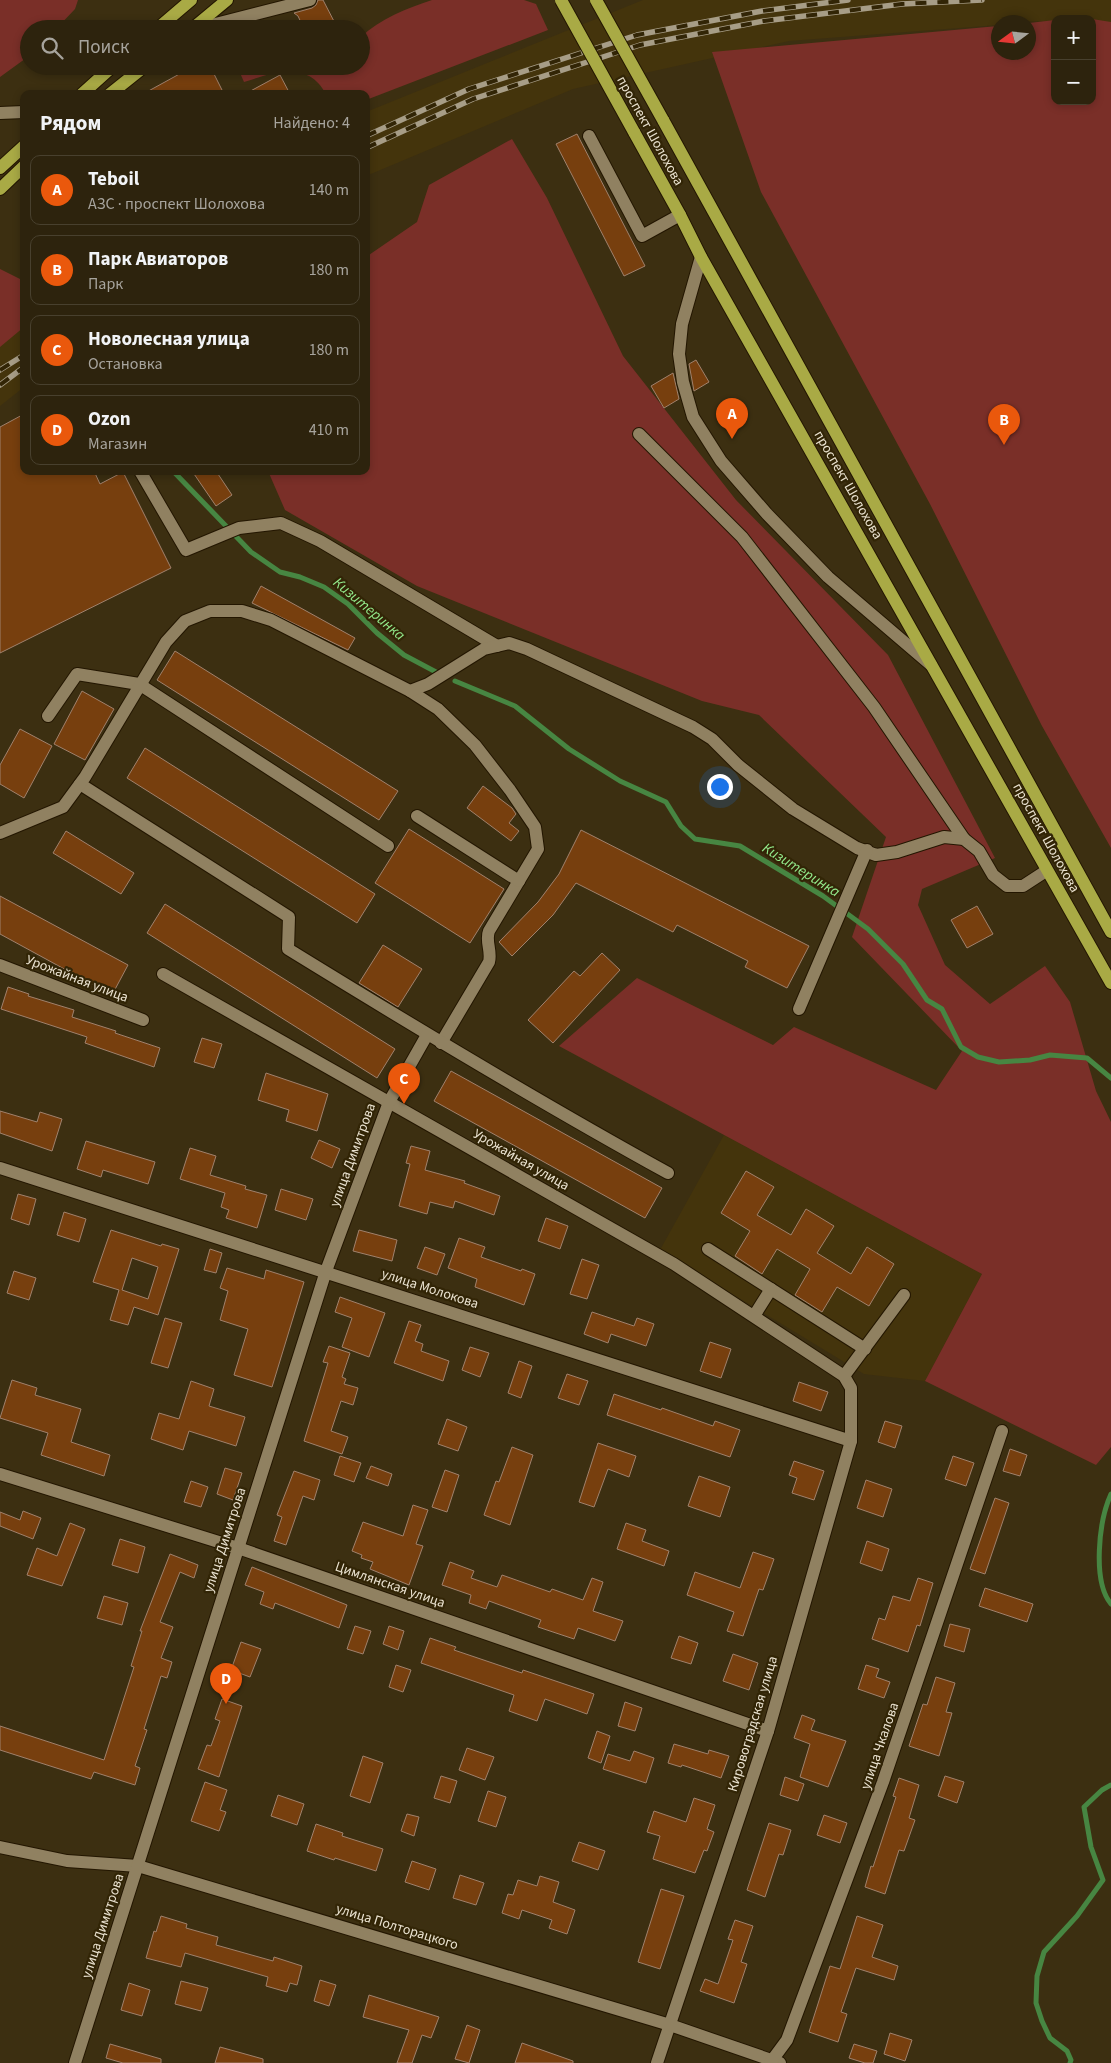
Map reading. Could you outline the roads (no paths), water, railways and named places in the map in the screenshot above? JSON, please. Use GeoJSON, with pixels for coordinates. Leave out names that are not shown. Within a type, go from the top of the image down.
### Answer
{"type":"FeatureCollection","features":[{"type":"Feature","properties":{"kind":"main road"},"geometry":{"type":"LineString","coordinates":[[168,20],[191,0]]}},
{"type":"Feature","properties":{"kind":"main road"},"geometry":{"type":"LineString","coordinates":[[204,20],[227,0]]}},
{"type":"Feature","properties":{"kind":"main road","name":"проспект Шолохова"},"geometry":{"type":"LineString","coordinates":[[561,0],[701,256],[1111,983]]}},
{"type":"Feature","properties":{"kind":"main road","name":"проспект Шолохова"},"geometry":{"type":"LineString","coordinates":[[596,0],[1111,932]]}},
{"type":"Feature","properties":{"kind":"main road"},"geometry":{"type":"LineString","coordinates":[[87,90],[104,75]]}},
{"type":"Feature","properties":{"kind":"main road"},"geometry":{"type":"LineString","coordinates":[[115,90],[134,75]]}},
{"type":"Feature","properties":{"kind":"main road"},"geometry":{"type":"LineString","coordinates":[[0,168],[20,150]]}},
{"type":"Feature","properties":{"kind":"main road"},"geometry":{"type":"LineString","coordinates":[[0,189],[20,170]]}},
{"type":"Feature","properties":{"kind":"street"},"geometry":{"type":"LineString","coordinates":[[230,20],[310,0]]}},
{"type":"Feature","properties":{"kind":"street"},"geometry":{"type":"LineString","coordinates":[[0,113],[20,112]]}},
{"type":"Feature","properties":{"kind":"street"},"geometry":{"type":"LineString","coordinates":[[589,136],[642,236],[680,215]]}},
{"type":"Feature","properties":{"kind":"street"},"geometry":{"type":"LineString","coordinates":[[701,256],[682,324],[679,354],[683,382],[693,417],[721,461],[773,521],[828,577],[934,668]]}},
{"type":"Feature","properties":{"kind":"street"},"geometry":{"type":"LineString","coordinates":[[639,434],[742,537],[874,706],[964,839],[979,850],[993,875],[1007,886],[1024,886],[1046,870]]}},
{"type":"Feature","properties":{"kind":"street"},"geometry":{"type":"LineString","coordinates":[[142,475],[186,550],[239,528],[281,523],[320,541],[497,646]]}},
{"type":"Feature","properties":{"kind":"street"},"geometry":{"type":"LineString","coordinates":[[0,834],[63,807],[80,784],[166,642],[185,621],[210,611],[242,611],[272,620],[410,691],[438,709],[475,745],[510,790],[534,827],[538,849],[519,881],[489,922],[487,936],[491,957],[441,1043]]}},
{"type":"Feature","properties":{"kind":"street"},"geometry":{"type":"LineString","coordinates":[[410,691],[428,684],[484,649],[509,643],[527,649],[693,727],[712,739],[738,765],[793,809],[857,848],[867,850],[876,855],[897,852],[944,837],[964,839]]}},
{"type":"Feature","properties":{"kind":"street"},"geometry":{"type":"LineString","coordinates":[[48,716],[77,674],[139,684],[388,846]]}},
{"type":"Feature","properties":{"kind":"street"},"geometry":{"type":"LineString","coordinates":[[80,784],[289,917],[288,949],[427,1035],[570,1119],[668,1173]]}},
{"type":"Feature","properties":{"kind":"street"},"geometry":{"type":"LineString","coordinates":[[417,816],[519,881]]}},
{"type":"Feature","properties":{"kind":"street"},"geometry":{"type":"LineString","coordinates":[[799,1009],[867,850]]}},
{"type":"Feature","properties":{"kind":"street","name":"Урожайная улица"},"geometry":{"type":"LineString","coordinates":[[0,965],[143,1020]]}},
{"type":"Feature","properties":{"kind":"street","name":"Урожайная улица"},"geometry":{"type":"LineString","coordinates":[[163,974],[674,1264],[844,1376],[851,1388]]}},
{"type":"Feature","properties":{"kind":"street","name":"улица Димитрова"},"geometry":{"type":"LineString","coordinates":[[75,2063],[326,1271],[389,1102],[427,1035]]}},
{"type":"Feature","properties":{"kind":"street","name":"улица Молокова"},"geometry":{"type":"LineString","coordinates":[[0,1168],[326,1271],[851,1441]]}},
{"type":"Feature","properties":{"kind":"street"},"geometry":{"type":"LineString","coordinates":[[708,1249],[864,1348]]}},
{"type":"Feature","properties":{"kind":"street"},"geometry":{"type":"LineString","coordinates":[[754,1316],[771,1289]]}},
{"type":"Feature","properties":{"kind":"street"},"geometry":{"type":"LineString","coordinates":[[844,1376],[904,1295]]}},
{"type":"Feature","properties":{"kind":"street","name":"Кировоградская улица"},"geometry":{"type":"LineString","coordinates":[[657,2063],[768,1731],[851,1441],[851,1388]]}},
{"type":"Feature","properties":{"kind":"street","name":"улица Чкалова"},"geometry":{"type":"LineString","coordinates":[[774,2062],[787,2040],[883,1782],[1002,1431]]}},
{"type":"Feature","properties":{"kind":"street","name":"Цимлянская улица"},"geometry":{"type":"LineString","coordinates":[[0,1474],[238,1548],[768,1731]]}},
{"type":"Feature","properties":{"kind":"street","name":"улица Полторацкого"},"geometry":{"type":"LineString","coordinates":[[0,1847],[68,1861],[138,1866],[670,2025],[774,2062]]}},
{"type":"Feature","properties":{"kind":"waterway","name":"Кизитеринка"},"geometry":{"type":"LineString","coordinates":[[177,475],[251,552],[280,572],[300,577],[324,587],[348,604],[377,633],[404,655],[436,672]]}},
{"type":"Feature","properties":{"kind":"waterway","name":"Кизитеринка"},"geometry":{"type":"LineString","coordinates":[[455,681],[515,706],[569,749],[620,781],[666,802],[681,826],[695,839],[740,846],[823,896],[868,929],[903,964],[927,1000],[942,1009],[961,1047],[978,1057],[999,1062],[1030,1060],[1050,1055],[1087,1058],[1111,1078]]}},
{"type":"Feature","properties":{"kind":"waterway","name":"Кизитеринка"},"geometry":{"type":"LineString","coordinates":[[1111,1494],[1103,1519],[1099,1550],[1101,1581],[1105,1594],[1111,1604]]}},
{"type":"Feature","properties":{"kind":"waterway","name":"Кизитеринка"},"geometry":{"type":"LineString","coordinates":[[1070,2063],[1071,2060],[1067,2051],[1050,2038],[1042,2021],[1036,2003],[1037,1976],[1044,1952],[1077,1916],[1103,1880],[1091,1847],[1084,1807],[1102,1790],[1111,1785]]}},
{"type":"Feature","properties":{"kind":"railway"},"geometry":{"type":"LineString","coordinates":[[370,134],[469,89],[637,35],[762,11],[848,0]]}},
{"type":"Feature","properties":{"kind":"railway"},"geometry":{"type":"LineString","coordinates":[[370,146],[473,99],[640,45],[764,21],[902,4],[982,0]]}},
{"type":"Feature","properties":{"kind":"railway"},"geometry":{"type":"LineString","coordinates":[[0,370],[20,358]]}},
{"type":"Feature","properties":{"kind":"railway"},"geometry":{"type":"LineString","coordinates":[[0,385],[20,370]]}},
{"type":"Feature","properties":{"kind":"place","name":"Teboil"},"geometry":{"type":"Point","coordinates":[732,439]}},
{"type":"Feature","properties":{"kind":"place","name":"Парк Авиаторов"},"geometry":{"type":"Point","coordinates":[1004,445]}},
{"type":"Feature","properties":{"kind":"place","name":"Новолесная улица"},"geometry":{"type":"Point","coordinates":[404,1104]}},
{"type":"Feature","properties":{"kind":"place","name":"Ozon"},"geometry":{"type":"Point","coordinates":[226,1704]}}]}
